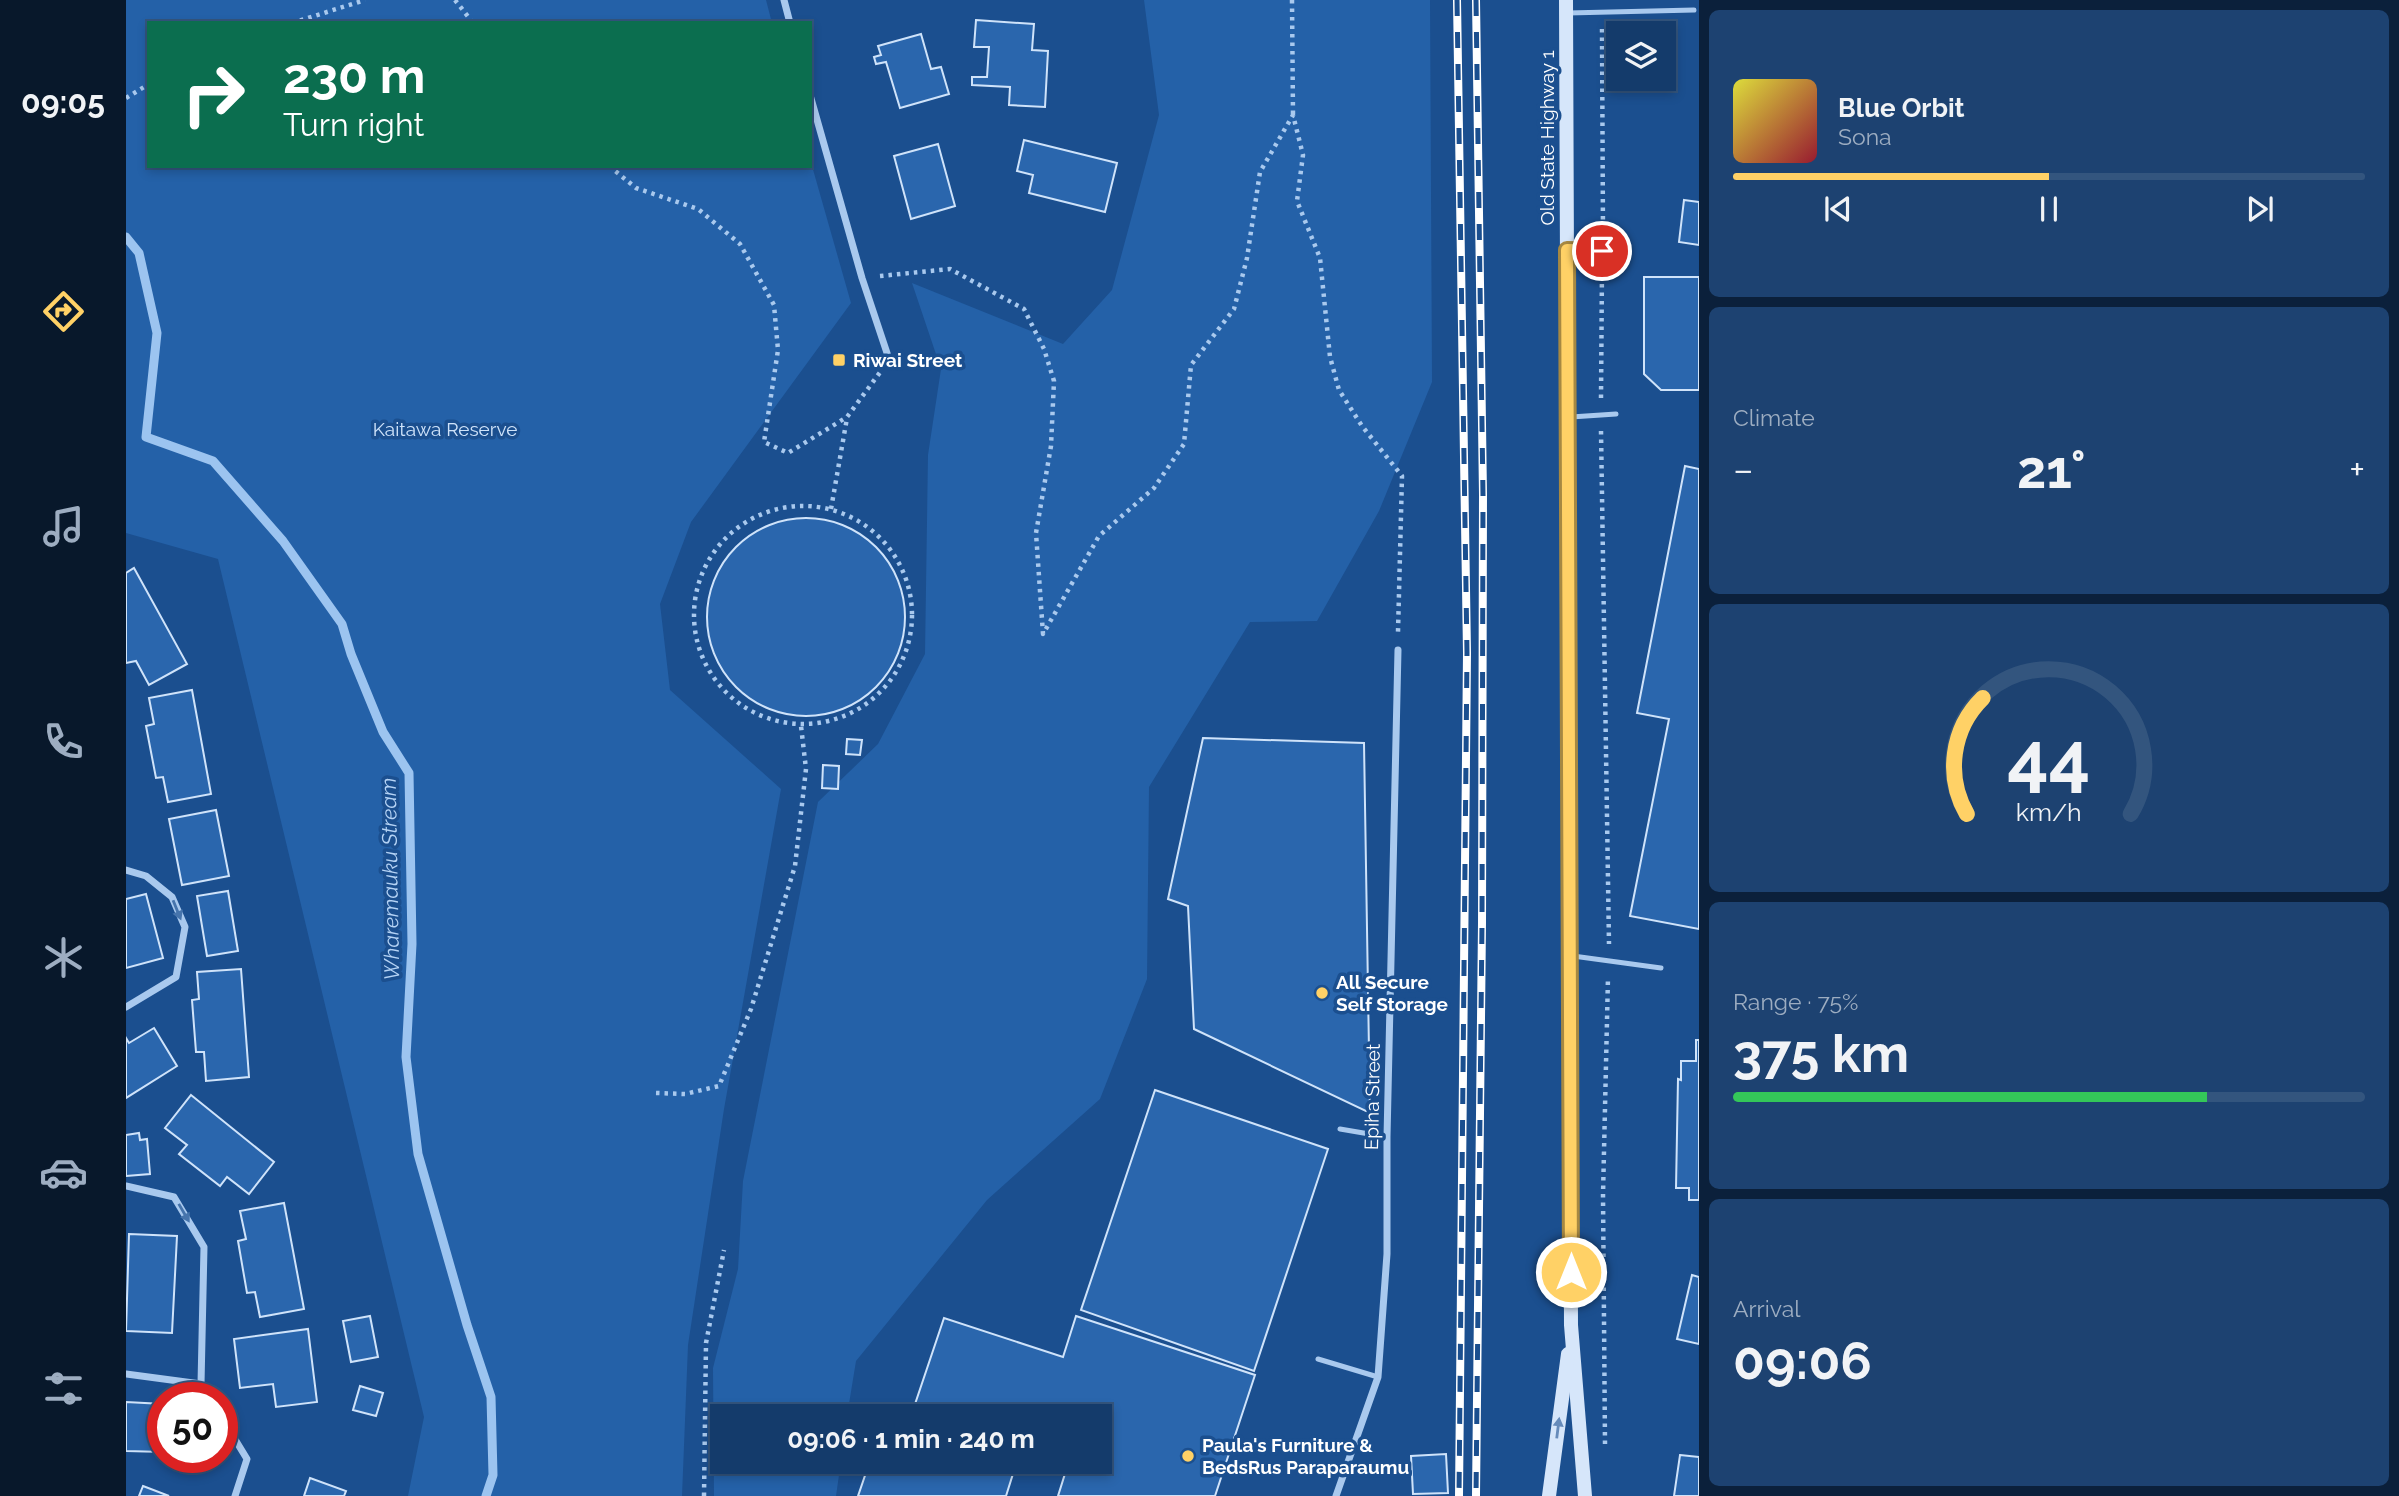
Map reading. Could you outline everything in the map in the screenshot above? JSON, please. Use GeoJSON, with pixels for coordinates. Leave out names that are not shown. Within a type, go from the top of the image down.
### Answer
{"type":"FeatureCollection","features":[{"type":"Feature","properties":{"kind":"main road","name":"Old State Highway 1"},"geometry":{"type":"LineString","coordinates":[[1566,6],[1571,1325],[1585,1496]]}},
{"type":"Feature","properties":{"kind":"main road","name":"Old State Highway 1"},"geometry":{"type":"LineString","coordinates":[[1549,1496],[1571,1325]]}},
{"type":"Feature","properties":{"kind":"street"},"geometry":{"type":"LineString","coordinates":[[783,0],[789,21]]}},
{"type":"Feature","properties":{"kind":"street"},"geometry":{"type":"LineString","coordinates":[[812,102],[862,278],[889,359]]}},
{"type":"Feature","properties":{"kind":"street","name":"Epiha Street"},"geometry":{"type":"LineString","coordinates":[[1336,1496],[1378,1377],[1388,1254],[1387,1137],[1398,650]]}},
{"type":"Feature","properties":{"kind":"street"},"geometry":{"type":"LineString","coordinates":[[126,870],[146,876],[172,897],[185,927],[176,977],[126,1007]]}},
{"type":"Feature","properties":{"kind":"street"},"geometry":{"type":"LineString","coordinates":[[126,1186],[174,1197],[204,1247],[201,1382]]}},
{"type":"Feature","properties":{"kind":"street"},"geometry":{"type":"LineString","coordinates":[[126,1374],[186,1382]]}},
{"type":"Feature","properties":{"kind":"street"},"geometry":{"type":"LineString","coordinates":[[235,1496],[247,1459],[238,1444]]}},
{"type":"Feature","properties":{"kind":"lane"},"geometry":{"type":"LineString","coordinates":[[1566,6],[1602,12],[1694,10]]}},
{"type":"Feature","properties":{"kind":"lane"},"geometry":{"type":"LineString","coordinates":[[1567,250],[1621,252]]}},
{"type":"Feature","properties":{"kind":"lane"},"geometry":{"type":"LineString","coordinates":[[1568,418],[1616,414]]}},
{"type":"Feature","properties":{"kind":"lane"},"geometry":{"type":"LineString","coordinates":[[1570,956],[1661,968]]}},
{"type":"Feature","properties":{"kind":"lane"},"geometry":{"type":"LineString","coordinates":[[1340,1129],[1387,1137]]}},
{"type":"Feature","properties":{"kind":"lane"},"geometry":{"type":"LineString","coordinates":[[1318,1359],[1378,1377]]}},
{"type":"Feature","properties":{"kind":"path"},"geometry":{"type":"LineString","coordinates":[[298,21],[365,0]]}},
{"type":"Feature","properties":{"kind":"path"},"geometry":{"type":"LineString","coordinates":[[455,0],[471,21]]}},
{"type":"Feature","properties":{"kind":"path"},"geometry":{"type":"LineString","coordinates":[[1292,0],[1293,114],[1303,155],[1297,201],[1321,258],[1330,357],[1339,390],[1362,426],[1402,476],[1398,650]]}},
{"type":"Feature","properties":{"kind":"path"},"geometry":{"type":"LineString","coordinates":[[1602,12],[1600,342],[1609,961],[1603,1195],[1605,1455]]}},
{"type":"Feature","properties":{"kind":"path"},"geometry":{"type":"LineString","coordinates":[[126,98],[147,85]]}},
{"type":"Feature","properties":{"kind":"path"},"geometry":{"type":"LineString","coordinates":[[862,278],[950,269],[1024,309],[1044,349],[1054,380],[1051,446],[1036,533],[1043,634],[1099,536],[1154,488],[1184,444],[1191,365],[1234,309],[1247,258],[1260,172],[1293,114]]}},
{"type":"Feature","properties":{"kind":"path"},"geometry":{"type":"LineString","coordinates":[[611,168],[636,188],[698,209],[740,244],[774,305],[778,350],[764,442],[788,453],[847,417],[889,359]]}},
{"type":"Feature","properties":{"kind":"path"},"geometry":{"type":"LineString","coordinates":[[831,509],[847,417]]}},
{"type":"Feature","properties":{"kind":"path"},"geometry":{"type":"LineString","coordinates":[[794,506],[831,509],[863,523],[890,547],[907,577],[914,612],[908,647],[893,679],[868,705],[836,721],[801,726],[764,719],[732,701],[708,672],[699,649],[695,638],[694,601],[705,565],[727,536],[758,515],[794,506]]}},
{"type":"Feature","properties":{"kind":"path"},"geometry":{"type":"LineString","coordinates":[[656,1093],[685,1094],[719,1086],[751,1009],[795,866],[806,769],[801,726]]}},
{"type":"Feature","properties":{"kind":"path"},"geometry":{"type":"LineString","coordinates":[[704,1496],[706,1343],[724,1250]]}},
{"type":"Feature","properties":{"kind":"green space","name":"Kaitawa Reserve"},"geometry":{"type":"Polygon","coordinates":[[[126,0],[766,0],[771,21],[147,21],[147,168],[812,166],[851,303],[691,522],[660,604],[670,690],[781,789],[724,1109],[688,1345],[682,1496],[408,1496],[424,1417],[218,559],[126,533],[126,0]]]}},
{"type":"Feature","properties":{"kind":"green space"},"geometry":{"type":"Polygon","coordinates":[[[1144,0],[1430,0],[1432,382],[1379,511],[1317,621],[1250,622],[1149,787],[1147,979],[1100,1099],[987,1200],[856,1361],[849,1404],[713,1404],[713,1368],[738,1269],[743,1181],[818,802],[878,744],[925,654],[928,455],[941,369],[912,283],[1063,344],[1112,290],[1159,115],[1144,0]]]}},
{"type":"Feature","properties":{"kind":"green space"},"geometry":{"type":"Polygon","coordinates":[[[714,1474],[839,1474],[836,1496],[714,1496],[714,1474]]]}},
{"type":"Feature","properties":{"kind":"building"},"geometry":{"type":"Polygon","coordinates":[[[976,20],[1034,24],[1032,50],[1048,51],[1045,107],[1009,105],[1010,87],[972,85],[972,77],[987,77],[989,47],[974,47],[976,20]]]}},
{"type":"Feature","properties":{"kind":"building"},"geometry":{"type":"Polygon","coordinates":[[[921,34],[931,69],[941,67],[949,94],[900,108],[886,62],[876,64],[874,57],[881,55],[878,46],[921,34]]]}},
{"type":"Feature","properties":{"kind":"building"},"geometry":{"type":"Polygon","coordinates":[[[1024,140],[1117,163],[1105,212],[1029,193],[1033,175],[1017,171],[1024,140]]]}},
{"type":"Feature","properties":{"kind":"building"},"geometry":{"type":"Polygon","coordinates":[[[938,144],[955,206],[911,219],[894,156],[938,144]]]}},
{"type":"Feature","properties":{"kind":"building"},"geometry":{"type":"Polygon","coordinates":[[[1684,200],[1699,202],[1699,245],[1679,242],[1684,200]]]}},
{"type":"Feature","properties":{"kind":"building"},"geometry":{"type":"Polygon","coordinates":[[[1644,277],[1699,277],[1699,390],[1661,390],[1644,374],[1644,277]]]}},
{"type":"Feature","properties":{"kind":"building"},"geometry":{"type":"Polygon","coordinates":[[[1685,466],[1699,469],[1699,929],[1630,916],[1669,719],[1637,713],[1685,466]]]}},
{"type":"Feature","properties":{"kind":"building"},"geometry":{"type":"Polygon","coordinates":[[[806,518],[825,519],[844,525],[861,534],[876,547],[889,562],[898,579],[904,598],[904,636],[898,655],[889,672],[876,687],[861,700],[844,709],[825,715],[806,716],[787,715],[768,709],[751,700],[736,687],[723,672],[714,655],[708,636],[707,617],[708,598],[714,579],[723,562],[736,547],[751,534],[768,525],[787,519],[806,518]]]}},
{"type":"Feature","properties":{"kind":"building"},"geometry":{"type":"Polygon","coordinates":[[[134,568],[187,664],[149,685],[136,661],[126,663],[126,573],[134,568]]]}},
{"type":"Feature","properties":{"kind":"building"},"geometry":{"type":"Polygon","coordinates":[[[192,690],[211,794],[168,802],[163,777],[156,778],[146,726],[154,724],[149,698],[192,690]]]}},
{"type":"Feature","properties":{"kind":"building"},"geometry":{"type":"Polygon","coordinates":[[[1203,738],[1364,743],[1370,1113],[1194,1029],[1188,906],[1168,899],[1203,738]]]}},
{"type":"Feature","properties":{"kind":"building"},"geometry":{"type":"Polygon","coordinates":[[[847,739],[862,740],[860,755],[846,754],[847,739]]]}},
{"type":"Feature","properties":{"kind":"building"},"geometry":{"type":"Polygon","coordinates":[[[823,765],[839,766],[838,789],[822,788],[823,765]]]}},
{"type":"Feature","properties":{"kind":"building"},"geometry":{"type":"Polygon","coordinates":[[[216,810],[229,876],[182,885],[169,819],[216,810]]]}},
{"type":"Feature","properties":{"kind":"building"},"geometry":{"type":"Polygon","coordinates":[[[228,891],[238,951],[207,956],[197,896],[228,891]]]}},
{"type":"Feature","properties":{"kind":"building"},"geometry":{"type":"Polygon","coordinates":[[[146,894],[163,958],[126,968],[126,899],[146,894]]]}},
{"type":"Feature","properties":{"kind":"building"},"geometry":{"type":"Polygon","coordinates":[[[241,969],[249,1077],[206,1081],[204,1052],[196,1052],[192,1000],[199,999],[197,972],[241,969]]]}},
{"type":"Feature","properties":{"kind":"building"},"geometry":{"type":"Polygon","coordinates":[[[154,1028],[177,1066],[126,1098],[126,1038],[129,1043],[154,1028]]]}},
{"type":"Feature","properties":{"kind":"building"},"geometry":{"type":"Polygon","coordinates":[[[1696,1040],[1699,1040],[1699,1200],[1689,1200],[1689,1188],[1676,1188],[1678,1079],[1681,1080],[1681,1061],[1696,1061],[1696,1040]]]}},
{"type":"Feature","properties":{"kind":"building"},"geometry":{"type":"Polygon","coordinates":[[[1155,1090],[1328,1149],[1254,1371],[1081,1310],[1155,1090]]]}},
{"type":"Feature","properties":{"kind":"building"},"geometry":{"type":"Polygon","coordinates":[[[191,1095],[274,1162],[249,1194],[227,1177],[220,1186],[179,1154],[187,1145],[165,1128],[191,1095]]]}},
{"type":"Feature","properties":{"kind":"building"},"geometry":{"type":"Polygon","coordinates":[[[139,1133],[140,1140],[147,1139],[150,1174],[126,1176],[126,1135],[139,1133]]]}},
{"type":"Feature","properties":{"kind":"building"},"geometry":{"type":"Polygon","coordinates":[[[284,1203],[304,1309],[260,1317],[255,1292],[247,1293],[238,1241],[246,1239],[240,1211],[284,1203]]]}},
{"type":"Feature","properties":{"kind":"building"},"geometry":{"type":"Polygon","coordinates":[[[129,1234],[177,1236],[172,1333],[126,1331],[129,1234]]]}},
{"type":"Feature","properties":{"kind":"building"},"geometry":{"type":"Polygon","coordinates":[[[1692,1275],[1699,1277],[1699,1344],[1677,1339],[1692,1275]]]}},
{"type":"Feature","properties":{"kind":"building"},"geometry":{"type":"Polygon","coordinates":[[[370,1316],[378,1357],[351,1362],[343,1321],[370,1316]]]}},
{"type":"Feature","properties":{"kind":"building"},"geometry":{"type":"Polygon","coordinates":[[[1076,1316],[1255,1375],[1215,1496],[1058,1496],[1065,1474],[1112,1474],[1112,1404],[915,1404],[944,1318],[1063,1357],[1076,1316]]]}},
{"type":"Feature","properties":{"kind":"building"},"geometry":{"type":"Polygon","coordinates":[[[308,1329],[317,1402],[276,1407],[273,1384],[240,1388],[234,1339],[308,1329]]]}},
{"type":"Feature","properties":{"kind":"building"},"geometry":{"type":"Polygon","coordinates":[[[360,1386],[383,1393],[376,1416],[353,1410],[360,1386]]]}},
{"type":"Feature","properties":{"kind":"building"},"geometry":{"type":"Polygon","coordinates":[[[126,1402],[147,1403],[147,1452],[126,1451],[126,1402]]]}},
{"type":"Feature","properties":{"kind":"building"},"geometry":{"type":"Polygon","coordinates":[[[1446,1454],[1448,1493],[1413,1494],[1411,1456],[1446,1454]]]}},
{"type":"Feature","properties":{"kind":"building"},"geometry":{"type":"Polygon","coordinates":[[[1680,1455],[1699,1457],[1699,1496],[1674,1496],[1680,1455]]]}},
{"type":"Feature","properties":{"kind":"building"},"geometry":{"type":"Polygon","coordinates":[[[866,1474],[1013,1474],[1006,1496],[858,1496],[866,1474]]]}},
{"type":"Feature","properties":{"kind":"building"},"geometry":{"type":"Polygon","coordinates":[[[310,1478],[346,1491],[344,1496],[304,1496],[310,1478]]]}},
{"type":"Feature","properties":{"kind":"building"},"geometry":{"type":"Polygon","coordinates":[[[143,1486],[169,1496],[139,1496],[143,1486]]]}},
{"type":"Feature","properties":{"kind":"waterway","name":"Wharemauku Stream"},"geometry":{"type":"LineString","coordinates":[[126,237],[139,253],[157,333],[146,437],[213,461],[283,541],[342,624],[351,654],[383,732],[409,773],[412,944],[406,1057],[418,1154],[467,1325],[491,1397],[493,1475],[486,1496]]}},
{"type":"Feature","properties":{"kind":"railway"},"geometry":{"type":"LineString","coordinates":[[1457,0],[1467,653],[1459,1496]]}},
{"type":"Feature","properties":{"kind":"railway"},"geometry":{"type":"LineString","coordinates":[[1476,0],[1483,495],[1476,1496]]}},
{"type":"Feature","properties":{"kind":"place","name":"Riwai Street"},"geometry":{"type":"Point","coordinates":[839,360]}},
{"type":"Feature","properties":{"kind":"place","name":"All Secure Self Storage"},"geometry":{"type":"Point","coordinates":[1322,993]}},
{"type":"Feature","properties":{"kind":"place","name":"Paula's Furniture & BedsRus Paraparaumu"},"geometry":{"type":"Point","coordinates":[1188,1456]}},
{"type":"Feature","properties":{"kind":"route"},"geometry":{"type":"LineString","coordinates":[[1571,1272],[1567,250],[1602,251]]}}]}
